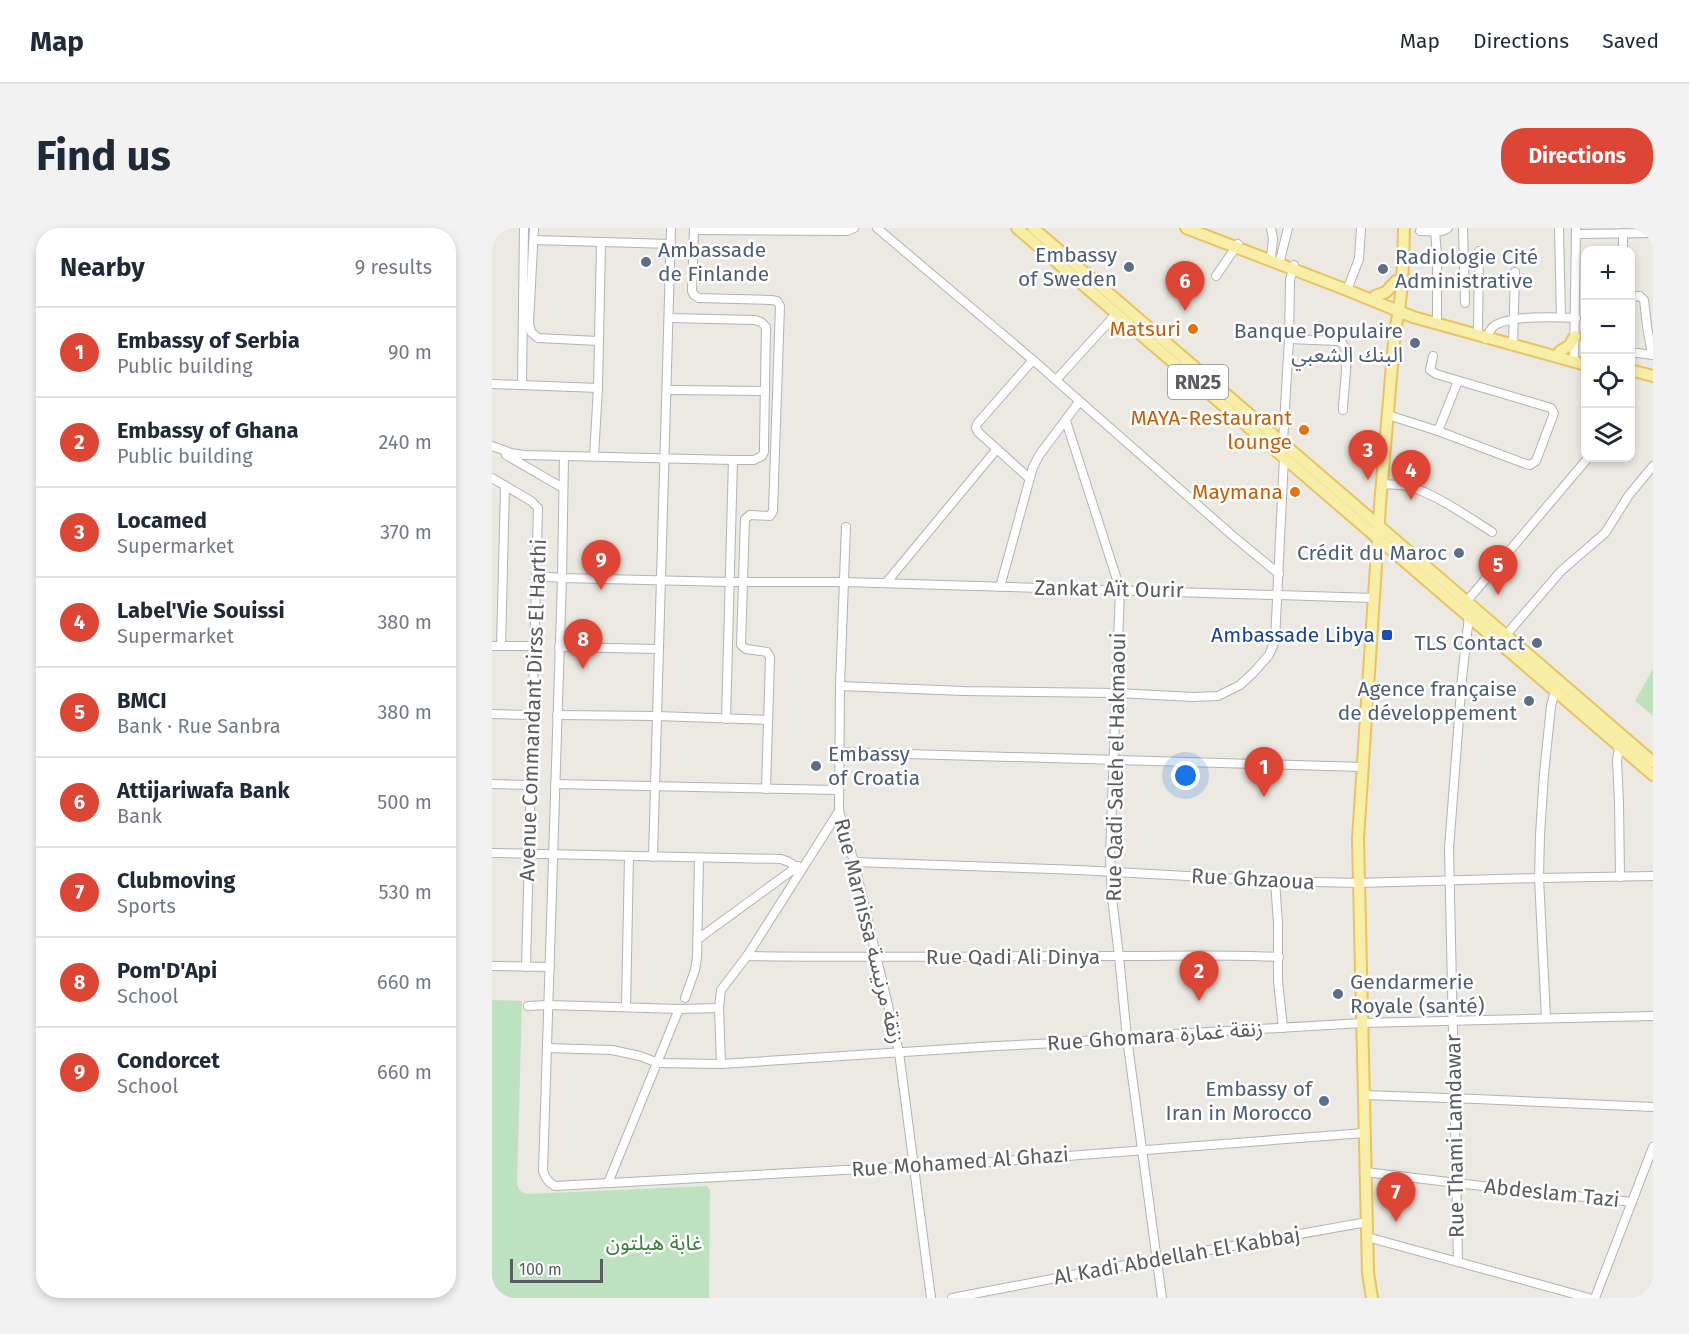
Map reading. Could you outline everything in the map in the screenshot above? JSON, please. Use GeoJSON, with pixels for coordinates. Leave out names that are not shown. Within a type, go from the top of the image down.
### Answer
{"type":"FeatureCollection","features":[{"type":"Feature","properties":{"kind":"main road","name":"RN25"},"geometry":{"type":"LineString","coordinates":[[1017,228],[1653,775]]}},
{"type":"Feature","properties":{"kind":"main road","name":"RN25"},"geometry":{"type":"LineString","coordinates":[[1033,228],[1653,762]]}},
{"type":"Feature","properties":{"kind":"main road"},"geometry":{"type":"LineString","coordinates":[[1186,228],[1212,234]]}},
{"type":"Feature","properties":{"kind":"main road"},"geometry":{"type":"LineString","coordinates":[[1195,228],[1397,308],[1484,333]]}},
{"type":"Feature","properties":{"kind":"main road"},"geometry":{"type":"LineString","coordinates":[[1397,308],[1399,228]]}},
{"type":"Feature","properties":{"kind":"main road"},"geometry":{"type":"LineString","coordinates":[[1371,1298],[1368,1281],[1358,832],[1381,490],[1404,228]]}},
{"type":"Feature","properties":{"kind":"main road"},"geometry":{"type":"LineString","coordinates":[[1375,296],[1386,292],[1396,281]]}},
{"type":"Feature","properties":{"kind":"main road"},"geometry":{"type":"LineString","coordinates":[[1348,288],[1375,296],[1397,308],[1513,342],[1580,357]]}},
{"type":"Feature","properties":{"kind":"main road"},"geometry":{"type":"LineString","coordinates":[[1560,351],[1569,346],[1575,336]]}},
{"type":"Feature","properties":{"kind":"main road"},"geometry":{"type":"LineString","coordinates":[[1513,342],[1580,357]]}},
{"type":"Feature","properties":{"kind":"main road"},"geometry":{"type":"LineString","coordinates":[[1635,375],[1653,376]]}},
{"type":"Feature","properties":{"kind":"main road"},"geometry":{"type":"LineString","coordinates":[[1635,376],[1653,382]]}},
{"type":"Feature","properties":{"kind":"main road"},"geometry":{"type":"LineString","coordinates":[[1355,504],[1371,502],[1381,490]]}},
{"type":"Feature","properties":{"kind":"main road"},"geometry":{"type":"LineString","coordinates":[[1377,565],[1386,558],[1399,555]]}},
{"type":"Feature","properties":{"kind":"street"},"geometry":{"type":"LineString","coordinates":[[522,385],[524,228]]}},
{"type":"Feature","properties":{"kind":"street"},"geometry":{"type":"LineString","coordinates":[[534,228],[529,323],[531,332],[538,338],[598,341]]}},
{"type":"Feature","properties":{"kind":"street"},"geometry":{"type":"LineString","coordinates":[[653,857],[671,228]]}},
{"type":"Feature","properties":{"kind":"street"},"geometry":{"type":"LineString","coordinates":[[766,789],[769,654],[764,651],[746,649],[741,645],[745,519],[750,515],[770,516],[774,511],[780,306],[777,301],[771,300],[699,298],[694,295],[692,291],[694,229],[847,231],[854,228]]}},
{"type":"Feature","properties":{"kind":"street"},"geometry":{"type":"LineString","coordinates":[[877,228],[1279,574]]}},
{"type":"Feature","properties":{"kind":"street"},"geometry":{"type":"LineString","coordinates":[[1271,228],[1276,260]]}},
{"type":"Feature","properties":{"kind":"street"},"geometry":{"type":"LineString","coordinates":[[1276,260],[1288,228]]}},
{"type":"Feature","properties":{"kind":"street"},"geometry":{"type":"LineString","coordinates":[[1348,288],[1359,259],[1361,228]]}},
{"type":"Feature","properties":{"kind":"street"},"geometry":{"type":"LineString","coordinates":[[1420,231],[1446,231],[1448,228]]}},
{"type":"Feature","properties":{"kind":"street"},"geometry":{"type":"LineString","coordinates":[[1463,228],[1465,303]]}},
{"type":"Feature","properties":{"kind":"street"},"geometry":{"type":"LineString","coordinates":[[1559,228],[1561,317]]}},
{"type":"Feature","properties":{"kind":"street"},"geometry":{"type":"LineString","coordinates":[[1435,231],[1437,318]]}},
{"type":"Feature","properties":{"kind":"street"},"geometry":{"type":"LineString","coordinates":[[1580,357],[1575,336],[1581,266],[1576,231],[1653,233]]}},
{"type":"Feature","properties":{"kind":"street"},"geometry":{"type":"LineString","coordinates":[[1623,233],[1623,246]]}},
{"type":"Feature","properties":{"kind":"street"},"geometry":{"type":"LineString","coordinates":[[534,240],[671,244]]}},
{"type":"Feature","properties":{"kind":"street"},"geometry":{"type":"LineString","coordinates":[[594,456],[602,243]]}},
{"type":"Feature","properties":{"kind":"street"},"geometry":{"type":"LineString","coordinates":[[1216,276],[1237,246]]}},
{"type":"Feature","properties":{"kind":"street"},"geometry":{"type":"LineString","coordinates":[[1479,251],[1484,333]]}},
{"type":"Feature","properties":{"kind":"street"},"geometry":{"type":"LineString","coordinates":[[1282,442],[1290,339],[1290,280],[1293,267]]}},
{"type":"Feature","properties":{"kind":"street"},"geometry":{"type":"LineString","coordinates":[[1513,342],[1515,272]]}},
{"type":"Feature","properties":{"kind":"street"},"geometry":{"type":"LineString","coordinates":[[1635,296],[1640,296],[1644,300],[1653,355],[1635,353]]}},
{"type":"Feature","properties":{"kind":"street"},"geometry":{"type":"LineString","coordinates":[[1056,380],[1117,313]]}},
{"type":"Feature","properties":{"kind":"street"},"geometry":{"type":"LineString","coordinates":[[563,488],[492,446],[517,455],[733,460],[762,456],[764,452],[766,327],[755,320],[669,318]]}},
{"type":"Feature","properties":{"kind":"street"},"geometry":{"type":"LineString","coordinates":[[1484,333],[1494,326],[1514,320],[1576,318]]}},
{"type":"Feature","properties":{"kind":"street"},"geometry":{"type":"LineString","coordinates":[[1290,339],[1338,341],[1344,345],[1346,363],[1342,410]]}},
{"type":"Feature","properties":{"kind":"street"},"geometry":{"type":"LineString","coordinates":[[1388,415],[1526,464],[1530,465],[1536,461],[1554,413],[1551,408],[1432,373],[1430,370],[1433,356]]}},
{"type":"Feature","properties":{"kind":"street"},"geometry":{"type":"LineString","coordinates":[[1029,478],[996,450],[976,428],[977,424],[1033,360]]}},
{"type":"Feature","properties":{"kind":"street"},"geometry":{"type":"LineString","coordinates":[[1438,431],[1458,381]]}},
{"type":"Feature","properties":{"kind":"street"},"geometry":{"type":"LineString","coordinates":[[492,384],[598,388]]}},
{"type":"Feature","properties":{"kind":"street"},"geometry":{"type":"LineString","coordinates":[[667,390],[765,391]]}},
{"type":"Feature","properties":{"kind":"street"},"geometry":{"type":"LineString","coordinates":[[1000,586],[1029,478],[1040,454],[1079,402]]}},
{"type":"Feature","properties":{"kind":"street","name":"Rue Qadi Saleh el Hakmaoui"},"geometry":{"type":"LineString","coordinates":[[1066,421],[1120,589],[1110,871],[1127,1038],[1162,1298]]}},
{"type":"Feature","properties":{"kind":"street"},"geometry":{"type":"LineString","coordinates":[[886,583],[996,450]]}},
{"type":"Feature","properties":{"kind":"street"},"geometry":{"type":"LineString","coordinates":[[548,1048],[564,456]]}},
{"type":"Feature","properties":{"kind":"street"},"geometry":{"type":"LineString","coordinates":[[840,686],[1208,697],[1218,696],[1235,688],[1263,663],[1273,648],[1276,630],[1284,457]]}},
{"type":"Feature","properties":{"kind":"street"},"geometry":{"type":"LineString","coordinates":[[726,719],[733,460]]}},
{"type":"Feature","properties":{"kind":"street"},"geometry":{"type":"LineString","coordinates":[[1467,601],[1585,462]]}},
{"type":"Feature","properties":{"kind":"street"},"geometry":{"type":"LineString","coordinates":[[1506,634],[1561,571],[1605,533],[1629,495],[1653,466]]}},
{"type":"Feature","properties":{"kind":"street","name":"Avenue Commandant Dirss El Harthi"},"geometry":{"type":"LineString","coordinates":[[492,478],[538,507],[526,967]]}},
{"type":"Feature","properties":{"kind":"street"},"geometry":{"type":"LineString","coordinates":[[501,646],[505,486]]}},
{"type":"Feature","properties":{"kind":"street"},"geometry":{"type":"LineString","coordinates":[[1381,490],[1408,486],[1417,489],[1473,519],[1492,532]]}},
{"type":"Feature","properties":{"kind":"street","name":"Rue Marnissa زنقة مرنيسة"},"geometry":{"type":"LineString","coordinates":[[846,527],[840,686],[839,811],[854,862],[899,1053],[931,1298]]}},
{"type":"Feature","properties":{"kind":"street","name":"Zankat Aït Ourir"},"geometry":{"type":"LineString","coordinates":[[537,576],[1120,589],[1374,598]]}},
{"type":"Feature","properties":{"kind":"street","name":"Rue Thami Lamdawar"},"geometry":{"type":"LineString","coordinates":[[1458,1262],[1449,849],[1469,616]]}},
{"type":"Feature","properties":{"kind":"street"},"geometry":{"type":"LineString","coordinates":[[492,646],[535,646]]}},
{"type":"Feature","properties":{"kind":"street"},"geometry":{"type":"LineString","coordinates":[[560,647],[659,649]]}},
{"type":"Feature","properties":{"kind":"street"},"geometry":{"type":"LineString","coordinates":[[1546,1018],[1539,878],[1544,774],[1551,706],[1555,691]]}},
{"type":"Feature","properties":{"kind":"street"},"geometry":{"type":"LineString","coordinates":[[492,714],[533,715]]}},
{"type":"Feature","properties":{"kind":"street"},"geometry":{"type":"LineString","coordinates":[[557,715],[768,720]]}},
{"type":"Feature","properties":{"kind":"street"},"geometry":{"type":"LineString","coordinates":[[1619,746],[1617,761],[1620,877]]}},
{"type":"Feature","properties":{"kind":"street"},"geometry":{"type":"LineString","coordinates":[[839,752],[1362,767]]}},
{"type":"Feature","properties":{"kind":"street"},"geometry":{"type":"LineString","coordinates":[[492,784],[532,785]]}},
{"type":"Feature","properties":{"kind":"street"},"geometry":{"type":"LineString","coordinates":[[555,784],[838,790]]}},
{"type":"Feature","properties":{"kind":"street"},"geometry":{"type":"LineString","coordinates":[[721,1064],[719,1008],[721,990],[747,956],[839,811]]}},
{"type":"Feature","properties":{"kind":"street"},"geometry":{"type":"LineString","coordinates":[[492,853],[781,859],[796,867]]}},
{"type":"Feature","properties":{"kind":"street"},"geometry":{"type":"LineString","coordinates":[[626,1007],[629,856]]}},
{"type":"Feature","properties":{"kind":"street"},"geometry":{"type":"LineString","coordinates":[[685,998],[695,970],[698,939],[699,859]]}},
{"type":"Feature","properties":{"kind":"street","name":"Rue Ghzaoua"},"geometry":{"type":"LineString","coordinates":[[854,862],[1359,883],[1653,876]]}},
{"type":"Feature","properties":{"kind":"street"},"geometry":{"type":"LineString","coordinates":[[698,939],[796,867],[805,863]]}},
{"type":"Feature","properties":{"kind":"street"},"geometry":{"type":"LineString","coordinates":[[1275,881],[1278,981],[1283,1028]]}},
{"type":"Feature","properties":{"kind":"street","name":"Rue Qadi Ali Dinya"},"geometry":{"type":"LineString","coordinates":[[747,956],[876,958],[1224,955],[1279,957]]}},
{"type":"Feature","properties":{"kind":"street"},"geometry":{"type":"LineString","coordinates":[[492,966],[550,967]]}},
{"type":"Feature","properties":{"kind":"street"},"geometry":{"type":"LineString","coordinates":[[528,1006],[719,1008]]}},
{"type":"Feature","properties":{"kind":"street"},"geometry":{"type":"LineString","coordinates":[[608,1183],[679,1009]]}},
{"type":"Feature","properties":{"kind":"street","name":"Rue Ghomara زنقة غمارة"},"geometry":{"type":"LineString","coordinates":[[548,1048],[612,1050],[640,1056],[658,1063],[721,1064],[1362,1023],[1653,1016]]}},
{"type":"Feature","properties":{"kind":"street","name":"Rue Mohamed Al Ghazi"},"geometry":{"type":"LineString","coordinates":[[548,1048],[543,1171],[545,1178],[555,1186],[913,1166],[1364,1133]]}},
{"type":"Feature","properties":{"kind":"street"},"geometry":{"type":"LineString","coordinates":[[1364,1095],[1653,1107]]}},
{"type":"Feature","properties":{"kind":"street"},"geometry":{"type":"LineString","coordinates":[[1595,1298],[1653,1147]]}},
{"type":"Feature","properties":{"kind":"street","name":"Abdeslam Tazi"},"geometry":{"type":"LineString","coordinates":[[1365,1172],[1632,1202]]}},
{"type":"Feature","properties":{"kind":"street","name":"Al Kadi Abdellah El Kabbaj"},"geometry":{"type":"LineString","coordinates":[[952,1298],[1367,1222]]}},
{"type":"Feature","properties":{"kind":"street"},"geometry":{"type":"LineString","coordinates":[[1367,1237],[1589,1298]]}},
{"type":"Feature","properties":{"kind":"green space"},"geometry":{"type":"Polygon","coordinates":[[[1653,669],[1653,716],[1635,701],[1653,669]]]}},
{"type":"Feature","properties":{"kind":"green space","name":"غابة هيلتون"},"geometry":{"type":"Polygon","coordinates":[[[492,1000],[522,1001],[517,1185],[519,1189],[529,1194],[707,1186],[710,1190],[709,1298],[492,1298],[492,1000]]]}},
{"type":"Feature","properties":{"kind":"place","name":"Ambassade de Finlande"},"geometry":{"type":"Point","coordinates":[646,262]}},
{"type":"Feature","properties":{"kind":"place","name":"Embassy of Sweden"},"geometry":{"type":"Point","coordinates":[1129,267]}},
{"type":"Feature","properties":{"kind":"place","name":"Radiologie Cité Administrative"},"geometry":{"type":"Point","coordinates":[1383,269]}},
{"type":"Feature","properties":{"kind":"place","name":"Attijariwafa Bank"},"geometry":{"type":"Point","coordinates":[1185,311]}},
{"type":"Feature","properties":{"kind":"place","name":"Matsuri"},"geometry":{"type":"Point","coordinates":[1193,329]}},
{"type":"Feature","properties":{"kind":"place","name":"Banque Populaire البنك الشعبي"},"geometry":{"type":"Point","coordinates":[1415,343]}},
{"type":"Feature","properties":{"kind":"place","name":"MAYA-Restaurant lounge"},"geometry":{"type":"Point","coordinates":[1304,430]}},
{"type":"Feature","properties":{"kind":"place","name":"Locamed"},"geometry":{"type":"Point","coordinates":[1368,480]}},
{"type":"Feature","properties":{"kind":"place","name":"Maymana"},"geometry":{"type":"Point","coordinates":[1295,492]}},
{"type":"Feature","properties":{"kind":"place","name":"Label'Vie Souissi"},"geometry":{"type":"Point","coordinates":[1411,500]}},
{"type":"Feature","properties":{"kind":"place","name":"Crédit du Maroc"},"geometry":{"type":"Point","coordinates":[1459,553]}},
{"type":"Feature","properties":{"kind":"place","name":"Condorcet"},"geometry":{"type":"Point","coordinates":[601,590]}},
{"type":"Feature","properties":{"kind":"place","name":"BMCI"},"geometry":{"type":"Point","coordinates":[1498,595]}},
{"type":"Feature","properties":{"kind":"place","name":"Ambassade Libya"},"geometry":{"type":"Point","coordinates":[1387,635]}},
{"type":"Feature","properties":{"kind":"place","name":"TLS Contact"},"geometry":{"type":"Point","coordinates":[1537,643]}},
{"type":"Feature","properties":{"kind":"place","name":"Pom'D'Api"},"geometry":{"type":"Point","coordinates":[583,669]}},
{"type":"Feature","properties":{"kind":"place","name":"Agence française de développement"},"geometry":{"type":"Point","coordinates":[1529,701]}},
{"type":"Feature","properties":{"kind":"place","name":"Embassy of Croatia"},"geometry":{"type":"Point","coordinates":[816,766]}},
{"type":"Feature","properties":{"kind":"place","name":"Embassy of Serbia"},"geometry":{"type":"Point","coordinates":[1264,797]}},
{"type":"Feature","properties":{"kind":"place","name":"Gendarmerie Royale (santé)"},"geometry":{"type":"Point","coordinates":[1338,994]}},
{"type":"Feature","properties":{"kind":"place","name":"Embassy of Ghana"},"geometry":{"type":"Point","coordinates":[1199,1001]}},
{"type":"Feature","properties":{"kind":"place","name":"Embassy of Iran in Morocco"},"geometry":{"type":"Point","coordinates":[1324,1101]}},
{"type":"Feature","properties":{"kind":"place","name":"Clubmoving"},"geometry":{"type":"Point","coordinates":[1396,1222]}}]}
